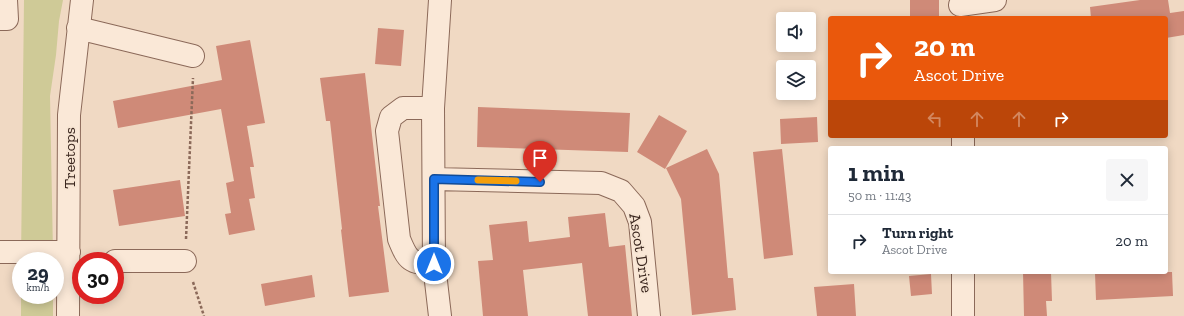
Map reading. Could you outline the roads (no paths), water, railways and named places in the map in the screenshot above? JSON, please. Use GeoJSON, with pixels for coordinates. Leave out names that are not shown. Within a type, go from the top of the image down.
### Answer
{"type":"FeatureCollection","features":[{"type":"Feature","properties":{"kind":"street"},"geometry":{"type":"LineString","coordinates":[[0,19],[8,19],[6,0]]}},
{"type":"Feature","properties":{"kind":"street","name":"Treetops"},"geometry":{"type":"LineString","coordinates":[[73,252],[69,115],[82,0]]}},
{"type":"Feature","properties":{"kind":"street"},"geometry":{"type":"LineString","coordinates":[[440,0],[433,108],[434,264],[440,316]]}},
{"type":"Feature","properties":{"kind":"street"},"geometry":{"type":"LineString","coordinates":[[960,8],[995,0]]}},
{"type":"Feature","properties":{"kind":"street"},"geometry":{"type":"LineString","coordinates":[[78,28],[194,56]]}},
{"type":"Feature","properties":{"kind":"street"},"geometry":{"type":"LineString","coordinates":[[433,108],[403,108],[391,117],[387,132],[399,238],[405,254],[416,263],[434,264]]}},
{"type":"Feature","properties":{"kind":"street","name":"Ascot Drive"},"geometry":{"type":"LineString","coordinates":[[434,179],[601,183],[621,191],[634,206],[640,222],[650,316]]}},
{"type":"Feature","properties":{"kind":"street"},"geometry":{"type":"LineString","coordinates":[[0,252],[72,259]]}},
{"type":"Feature","properties":{"kind":"street"},"geometry":{"type":"LineString","coordinates":[[124,261],[185,261]]}},
{"type":"Feature","properties":{"kind":"street","name":"Treetops"},"geometry":{"type":"LineString","coordinates":[[68,316],[72,270]]}},
{"type":"Feature","properties":{"kind":"street"},"geometry":{"type":"LineString","coordinates":[[963,274],[963,316]]}}]}
